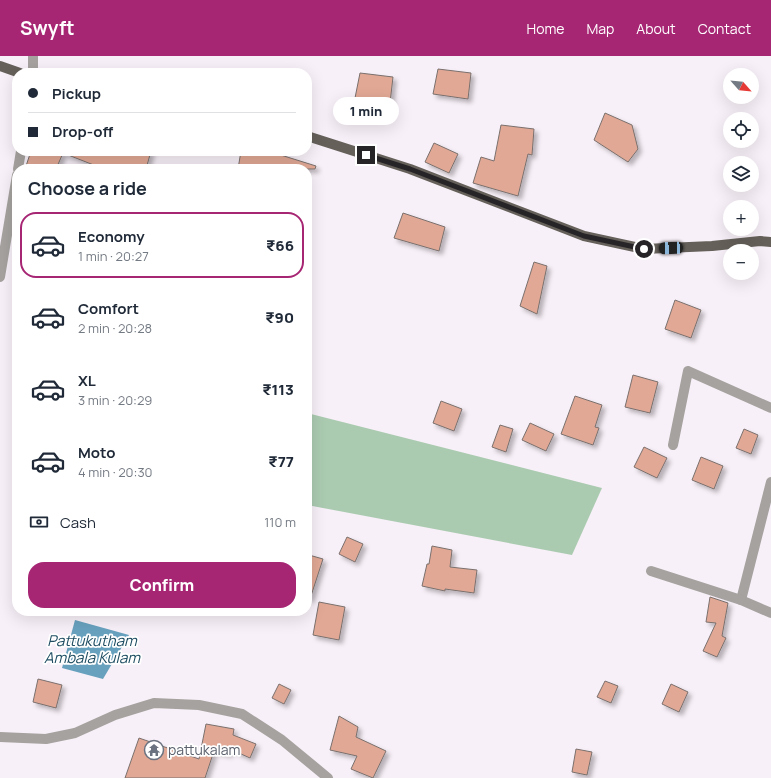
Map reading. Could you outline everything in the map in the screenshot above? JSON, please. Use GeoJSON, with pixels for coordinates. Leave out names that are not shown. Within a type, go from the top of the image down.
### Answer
{"type":"FeatureCollection","features":[{"type":"Feature","properties":{"kind":"main road"},"geometry":{"type":"LineString","coordinates":[[0,66],[12,70]]}},
{"type":"Feature","properties":{"kind":"main road"},"geometry":{"type":"LineString","coordinates":[[312,138],[410,169],[584,236],[644,249],[712,246],[760,241],[771,242]]}},
{"type":"Feature","properties":{"kind":"street"},"geometry":{"type":"LineString","coordinates":[[33,56],[34,68]]}},
{"type":"Feature","properties":{"kind":"street"},"geometry":{"type":"LineString","coordinates":[[0,277],[12,205]]}},
{"type":"Feature","properties":{"kind":"street"},"geometry":{"type":"LineString","coordinates":[[673,445],[688,371],[771,408]]}},
{"type":"Feature","properties":{"kind":"street"},"geometry":{"type":"LineString","coordinates":[[741,600],[771,482]]}},
{"type":"Feature","properties":{"kind":"street"},"geometry":{"type":"LineString","coordinates":[[651,571],[741,600],[771,613]]}},
{"type":"Feature","properties":{"kind":"street"},"geometry":{"type":"LineString","coordinates":[[0,737],[46,739],[75,733],[115,715],[154,703],[199,705],[242,714],[282,740],[328,778]]}},
{"type":"Feature","properties":{"kind":"green space"},"geometry":{"type":"Polygon","coordinates":[[[312,414],[602,488],[572,555],[312,506],[312,414]]]}},
{"type":"Feature","properties":{"kind":"water","name":"Pattukutham Ambala Kulam"},"geometry":{"type":"Polygon","coordinates":[[[75,620],[129,635],[103,679],[62,668],[75,620]]]}},
{"type":"Feature","properties":{"kind":"building"},"geometry":{"type":"Polygon","coordinates":[[[438,69],[471,73],[468,99],[433,94],[438,69]]]}},
{"type":"Feature","properties":{"kind":"building"},"geometry":{"type":"Polygon","coordinates":[[[360,73],[393,77],[390,103],[355,98],[360,73]]]}},
{"type":"Feature","properties":{"kind":"building"},"geometry":{"type":"Polygon","coordinates":[[[605,113],[632,125],[638,149],[628,162],[594,140],[605,113]]]}},
{"type":"Feature","properties":{"kind":"building"},"geometry":{"type":"Polygon","coordinates":[[[501,125],[534,129],[532,155],[528,154],[518,196],[473,183],[481,157],[494,161],[501,125]]]}},
{"type":"Feature","properties":{"kind":"building"},"geometry":{"type":"Polygon","coordinates":[[[434,143],[458,154],[449,173],[425,162],[434,143]]]}},
{"type":"Feature","properties":{"kind":"building"},"geometry":{"type":"Polygon","coordinates":[[[29,156],[62,156],[58,164],[27,164],[29,156]]]}},
{"type":"Feature","properties":{"kind":"building"},"geometry":{"type":"Polygon","coordinates":[[[71,156],[150,156],[147,164],[91,164],[71,156]]]}},
{"type":"Feature","properties":{"kind":"building"},"geometry":{"type":"Polygon","coordinates":[[[240,156],[284,156],[310,164],[239,164],[240,156]]]}},
{"type":"Feature","properties":{"kind":"building"},"geometry":{"type":"Polygon","coordinates":[[[312,165],[316,166],[315,169],[312,169],[312,165]]]}},
{"type":"Feature","properties":{"kind":"building"},"geometry":{"type":"Polygon","coordinates":[[[403,213],[445,227],[439,251],[394,238],[403,213]]]}},
{"type":"Feature","properties":{"kind":"building"},"geometry":{"type":"Polygon","coordinates":[[[534,262],[547,266],[537,314],[520,306],[534,262]]]}},
{"type":"Feature","properties":{"kind":"building"},"geometry":{"type":"Polygon","coordinates":[[[675,300],[701,310],[691,338],[665,329],[675,300]]]}},
{"type":"Feature","properties":{"kind":"building"},"geometry":{"type":"Polygon","coordinates":[[[633,375],[658,382],[650,413],[625,407],[633,375]]]}},
{"type":"Feature","properties":{"kind":"building"},"geometry":{"type":"Polygon","coordinates":[[[575,396],[602,405],[595,427],[599,428],[593,445],[561,434],[575,396]]]}},
{"type":"Feature","properties":{"kind":"building"},"geometry":{"type":"Polygon","coordinates":[[[441,401],[462,409],[454,431],[433,423],[441,401]]]}},
{"type":"Feature","properties":{"kind":"building"},"geometry":{"type":"Polygon","coordinates":[[[530,423],[554,434],[546,451],[522,440],[530,423]]]}},
{"type":"Feature","properties":{"kind":"building"},"geometry":{"type":"Polygon","coordinates":[[[500,425],[513,429],[506,452],[492,447],[500,425]]]}},
{"type":"Feature","properties":{"kind":"building"},"geometry":{"type":"Polygon","coordinates":[[[744,429],[758,435],[751,454],[736,448],[744,429]]]}},
{"type":"Feature","properties":{"kind":"building"},"geometry":{"type":"Polygon","coordinates":[[[644,447],[667,458],[657,478],[634,467],[644,447]]]}},
{"type":"Feature","properties":{"kind":"building"},"geometry":{"type":"Polygon","coordinates":[[[701,457],[723,466],[714,489],[692,480],[701,457]]]}},
{"type":"Feature","properties":{"kind":"building"},"geometry":{"type":"Polygon","coordinates":[[[347,537],[363,544],[355,562],[339,554],[347,537]]]}},
{"type":"Feature","properties":{"kind":"building"},"geometry":{"type":"Polygon","coordinates":[[[432,546],[452,550],[450,567],[477,570],[474,593],[445,589],[445,591],[422,586],[427,564],[429,564],[432,546]]]}},
{"type":"Feature","properties":{"kind":"building"},"geometry":{"type":"Polygon","coordinates":[[[312,556],[323,559],[312,593],[312,556]]]}},
{"type":"Feature","properties":{"kind":"building"},"geometry":{"type":"Polygon","coordinates":[[[710,597],[728,603],[722,636],[726,638],[717,657],[703,651],[716,623],[706,622],[710,597]]]}},
{"type":"Feature","properties":{"kind":"building"},"geometry":{"type":"Polygon","coordinates":[[[319,602],[345,607],[339,640],[313,635],[319,602]]]}},
{"type":"Feature","properties":{"kind":"building"},"geometry":{"type":"Polygon","coordinates":[[[38,679],[62,685],[56,708],[33,702],[38,679]]]}},
{"type":"Feature","properties":{"kind":"building"},"geometry":{"type":"Polygon","coordinates":[[[605,681],[618,686],[611,703],[597,697],[605,681]]]}},
{"type":"Feature","properties":{"kind":"building"},"geometry":{"type":"Polygon","coordinates":[[[279,684],[291,690],[284,704],[272,698],[279,684]]]}},
{"type":"Feature","properties":{"kind":"building"},"geometry":{"type":"Polygon","coordinates":[[[671,684],[688,692],[679,712],[662,704],[671,684]]]}},
{"type":"Feature","properties":{"kind":"building"},"geometry":{"type":"Polygon","coordinates":[[[339,716],[358,727],[356,737],[386,751],[373,778],[351,769],[357,756],[330,750],[339,716]]]}},
{"type":"Feature","properties":{"kind":"building","name":"pattukalam"},"geometry":{"type":"Polygon","coordinates":[[[206,724],[234,729],[233,735],[256,744],[250,758],[230,749],[229,754],[214,751],[205,778],[125,778],[139,738],[199,759],[206,724]]]}},
{"type":"Feature","properties":{"kind":"building"},"geometry":{"type":"Polygon","coordinates":[[[576,749],[592,752],[587,775],[572,772],[576,749]]]}},
{"type":"Feature","properties":{"kind":"place","name":"pattukalam"},"geometry":{"type":"Point","coordinates":[154,750]}},
{"type":"Feature","properties":{"kind":"route"},"geometry":{"type":"LineString","coordinates":[[366,155],[410,169],[584,236],[644,249]]}}]}
